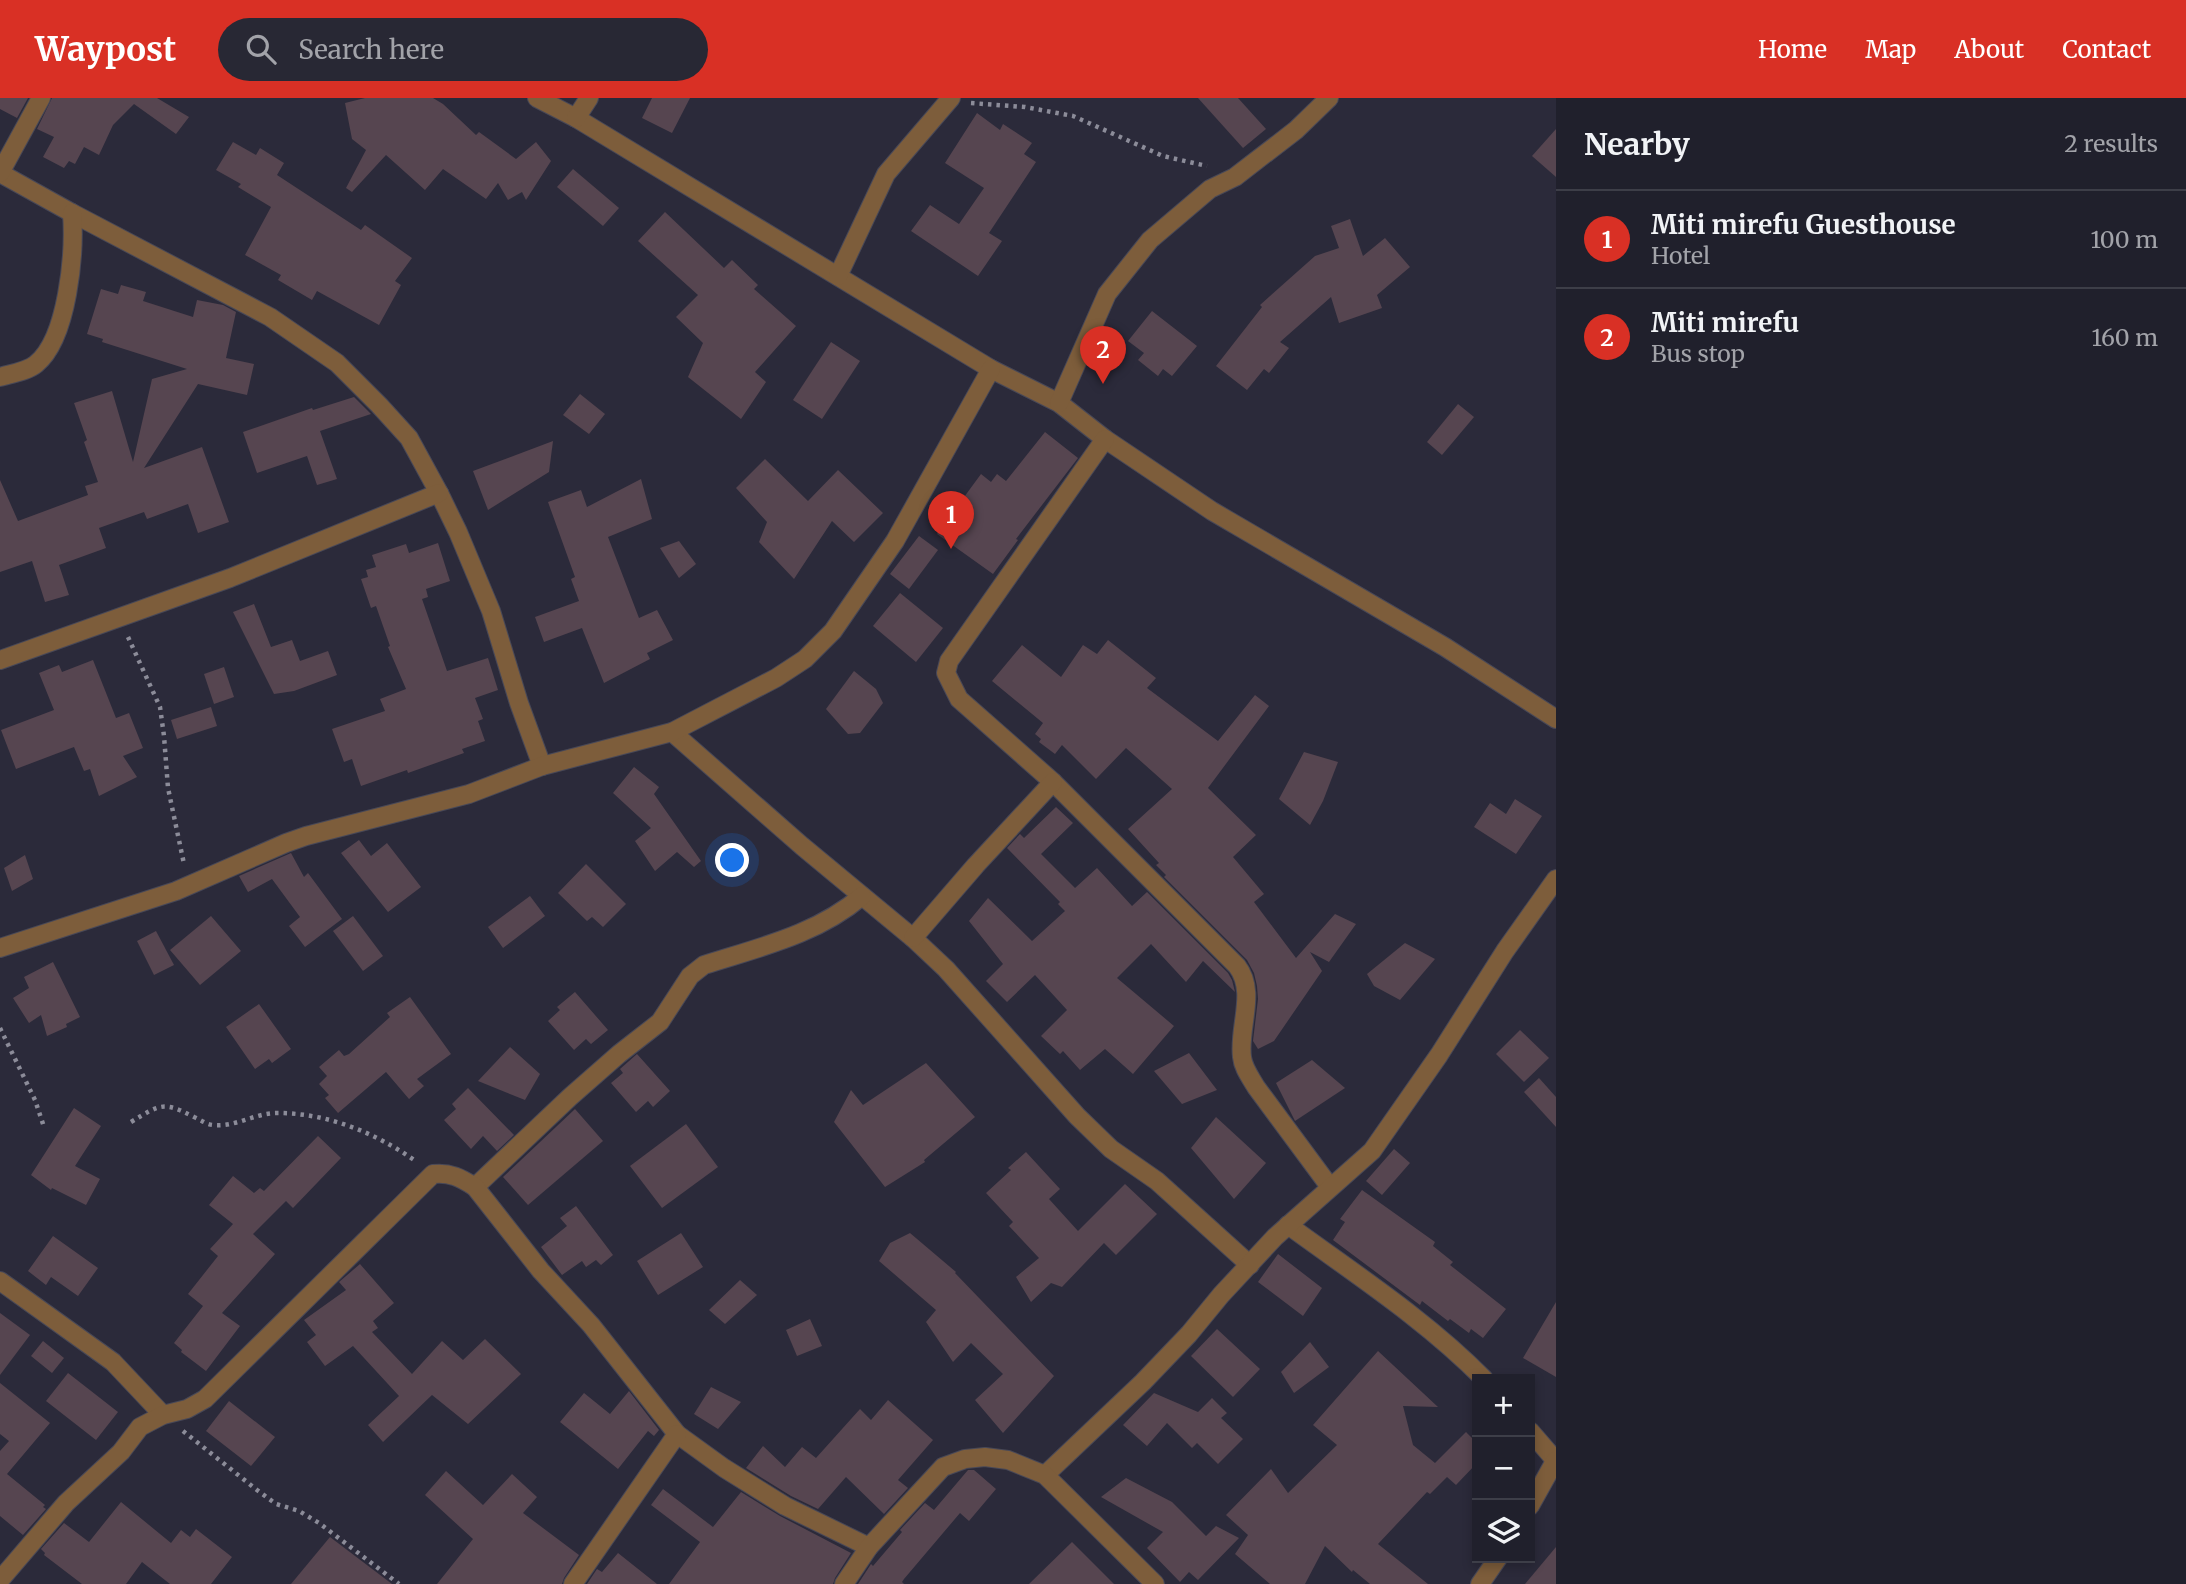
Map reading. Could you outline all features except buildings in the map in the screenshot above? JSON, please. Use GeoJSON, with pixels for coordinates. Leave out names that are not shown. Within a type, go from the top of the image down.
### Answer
{"type":"FeatureCollection","features":[{"type":"Feature","properties":{"kind":"street"},"geometry":{"type":"LineString","coordinates":[[41,98],[0,173],[270,317],[337,363],[409,438],[439,493],[491,611],[519,703],[542,766]]}},
{"type":"Feature","properties":{"kind":"street"},"geometry":{"type":"LineString","coordinates":[[537,98],[576,118],[991,369],[1059,403],[1105,439],[1212,512],[1445,647],[1556,719]]}},
{"type":"Feature","properties":{"kind":"street"},"geometry":{"type":"LineString","coordinates":[[576,118],[589,98]]}},
{"type":"Feature","properties":{"kind":"street"},"geometry":{"type":"LineString","coordinates":[[1059,403],[1107,294],[1150,240],[1210,189],[1235,177],[1296,130],[1329,98]]}},
{"type":"Feature","properties":{"kind":"street"},"geometry":{"type":"LineString","coordinates":[[838,276],[886,174],[950,99]]}},
{"type":"Feature","properties":{"kind":"street"},"geometry":{"type":"LineString","coordinates":[[0,377],[35,366],[54,342],[71,276],[72,213]]}},
{"type":"Feature","properties":{"kind":"street"},"geometry":{"type":"LineString","coordinates":[[0,948],[74,926],[190,885],[286,843],[469,794],[542,766],[672,732],[776,678],[805,659],[833,631],[895,541],[991,369]]}},
{"type":"Feature","properties":{"kind":"street"},"geometry":{"type":"LineString","coordinates":[[1105,439],[949,660],[946,673],[959,699],[1052,782],[1243,974],[1246,986],[1242,1057],[1246,1070],[1330,1186]]}},
{"type":"Feature","properties":{"kind":"street"},"geometry":{"type":"LineString","coordinates":[[0,660],[230,578],[439,493]]}},
{"type":"Feature","properties":{"kind":"street"},"geometry":{"type":"LineString","coordinates":[[672,732],[913,938],[946,969],[1077,1116],[1111,1149],[1157,1181],[1250,1265]]}},
{"type":"Feature","properties":{"kind":"street"},"geometry":{"type":"LineString","coordinates":[[913,938],[1052,782]]}},
{"type":"Feature","properties":{"kind":"street"},"geometry":{"type":"LineString","coordinates":[[1045,1475],[1143,1382],[1189,1334],[1221,1295],[1289,1225],[1372,1151],[1556,879]]}},
{"type":"Feature","properties":{"kind":"street"},"geometry":{"type":"LineString","coordinates":[[475,1187],[570,1097],[660,1022],[690,976],[704,965],[809,931],[862,896]]}},
{"type":"Feature","properties":{"kind":"street"},"geometry":{"type":"LineString","coordinates":[[1,1581],[66,1503],[121,1452],[140,1427],[163,1415],[197,1404],[223,1383],[433,1174],[445,1173],[475,1187],[541,1270],[591,1325],[677,1434],[724,1468],[785,1506],[869,1547]]}},
{"type":"Feature","properties":{"kind":"street"},"geometry":{"type":"LineString","coordinates":[[1289,1225],[1418,1321],[1479,1374]]}},
{"type":"Feature","properties":{"kind":"street"},"geometry":{"type":"LineString","coordinates":[[0,1281],[113,1362],[163,1415]]}},
{"type":"Feature","properties":{"kind":"street"},"geometry":{"type":"LineString","coordinates":[[573,1584],[677,1434]]}},
{"type":"Feature","properties":{"kind":"street"},"geometry":{"type":"LineString","coordinates":[[1533,1500],[1556,1461],[1535,1437]]}},
{"type":"Feature","properties":{"kind":"street"},"geometry":{"type":"LineString","coordinates":[[844,1584],[869,1547],[943,1467],[965,1459],[985,1457],[1008,1460],[1045,1475],[1155,1584]]}},
{"type":"Feature","properties":{"kind":"street"},"geometry":{"type":"LineString","coordinates":[[1480,1584],[1495,1563]]}},
{"type":"Feature","properties":{"kind":"path"},"geometry":{"type":"LineString","coordinates":[[950,99],[986,105],[1025,107],[1073,116],[1163,156],[1196,163],[1235,177]]}},
{"type":"Feature","properties":{"kind":"path"},"geometry":{"type":"LineString","coordinates":[[119,618],[160,707],[168,788],[190,885]]}},
{"type":"Feature","properties":{"kind":"path"},"geometry":{"type":"LineString","coordinates":[[0,1028],[35,1100],[44,1127]]}},
{"type":"Feature","properties":{"kind":"path"},"geometry":{"type":"LineString","coordinates":[[131,1122],[163,1105],[175,1107],[210,1125],[234,1124],[256,1116],[276,1113],[342,1122],[377,1136],[433,1174]]}},
{"type":"Feature","properties":{"kind":"path"},"geometry":{"type":"LineString","coordinates":[[163,1415],[276,1504],[299,1511],[319,1523],[399,1584]]}},
{"type":"Feature","properties":{"kind":"place","name":"Miti mirefu"},"geometry":{"type":"Point","coordinates":[1103,384]}},
{"type":"Feature","properties":{"kind":"place","name":"Miti mirefu Guesthouse"},"geometry":{"type":"Point","coordinates":[951,549]}}]}
